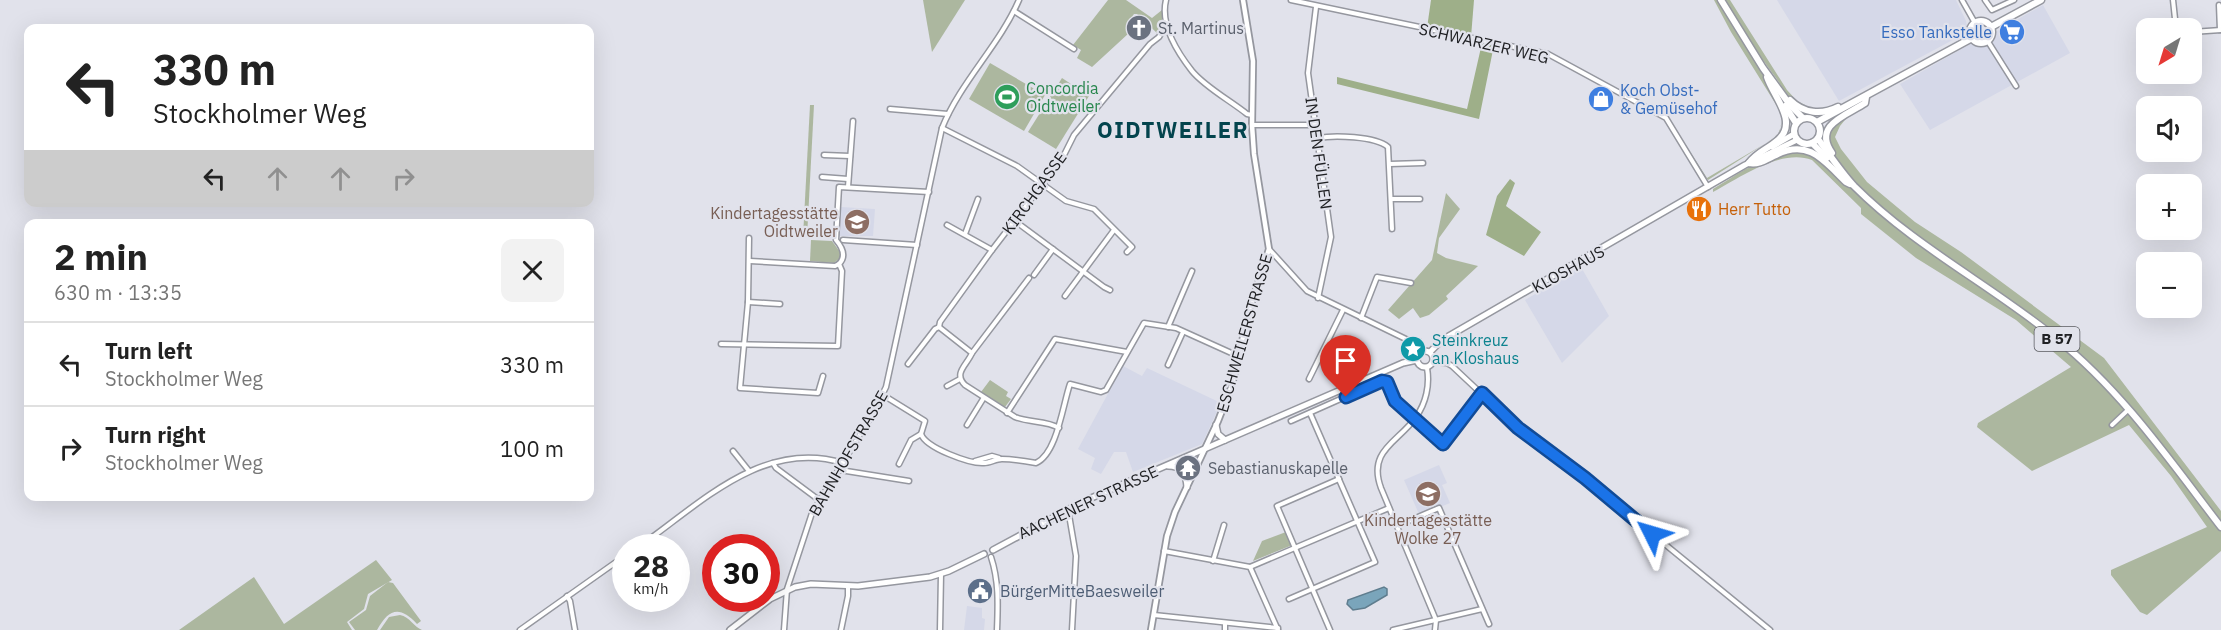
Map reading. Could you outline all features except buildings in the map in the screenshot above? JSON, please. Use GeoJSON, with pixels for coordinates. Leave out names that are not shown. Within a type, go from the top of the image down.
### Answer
{"type":"FeatureCollection","features":[{"type":"Feature","properties":{"kind":"main road"},"geometry":{"type":"LineString","coordinates":[[1721,0],[1796,123],[1796,137],[1804,144],[1815,141],[1819,125],[1811,118],[1803,118],[1796,123]]}},
{"type":"Feature","properties":{"kind":"main road"},"geometry":{"type":"LineString","coordinates":[[1991,27],[2041,0]]}},
{"type":"Feature","properties":{"kind":"main road"},"geometry":{"type":"LineString","coordinates":[[1984,22],[1991,27],[1988,40],[1981,43],[1972,38],[1970,32],[1976,23],[1984,22]]}},
{"type":"Feature","properties":{"kind":"main road","name":"B 57"},"geometry":{"type":"LineString","coordinates":[[1819,125],[1972,38]]}},
{"type":"Feature","properties":{"kind":"main road"},"geometry":{"type":"LineString","coordinates":[[1766,72],[1773,77],[1793,103],[1808,111],[1826,112],[1855,98],[1866,97]]}},
{"type":"Feature","properties":{"kind":"main road"},"geometry":{"type":"LineString","coordinates":[[1766,72],[1794,111],[1803,118]]}},
{"type":"Feature","properties":{"kind":"main road"},"geometry":{"type":"LineString","coordinates":[[1749,163],[1755,155],[1780,138],[1786,126],[1785,114],[1771,89],[1766,72]]}},
{"type":"Feature","properties":{"kind":"main road","name":"B 57"},"geometry":{"type":"LineString","coordinates":[[1854,186],[1829,147],[1827,134],[1832,123],[1864,103],[1866,97]]}},
{"type":"Feature","properties":{"kind":"main road","name":"KLOSHAUS"},"geometry":{"type":"LineString","coordinates":[[1431,350],[1796,137]]}},
{"type":"Feature","properties":{"kind":"main road","name":"B 57"},"geometry":{"type":"LineString","coordinates":[[1815,141],[1854,186],[1912,236],[2006,300],[2059,340],[2128,409],[2221,527]]}},
{"type":"Feature","properties":{"kind":"main road"},"geometry":{"type":"LineString","coordinates":[[1749,163],[1760,163],[1785,151],[1802,150],[1821,157],[1846,182],[1854,186]]}},
{"type":"Feature","properties":{"kind":"main road"},"geometry":{"type":"LineString","coordinates":[[1431,350],[1433,362],[1427,368],[1422,367],[1417,360],[1418,355],[1431,350]]}},
{"type":"Feature","properties":{"kind":"main road","name":"AACHENER STRASSE"},"geometry":{"type":"LineString","coordinates":[[988,556],[987,548],[993,550],[1068,509],[1403,363],[1417,360]]}},
{"type":"Feature","properties":{"kind":"main road"},"geometry":{"type":"LineString","coordinates":[[1216,425],[1218,434],[1225,440]]}},
{"type":"Feature","properties":{"kind":"main road"},"geometry":{"type":"LineString","coordinates":[[1164,467],[1180,468],[1185,476],[1187,487]]}},
{"type":"Feature","properties":{"kind":"main road"},"geometry":{"type":"LineString","coordinates":[[730,630],[770,599],[788,589],[811,584],[848,586],[891,582],[941,574],[988,556]]}},
{"type":"Feature","properties":{"kind":"street","name":"BAHNHOFSTRASSE"},"geometry":{"type":"LineString","coordinates":[[784,630],[788,589],[812,513],[840,470],[883,395],[894,357],[942,128],[948,114],[1001,35],[1019,0]]}},
{"type":"Feature","properties":{"kind":"street"},"geometry":{"type":"LineString","coordinates":[[1166,0],[1163,9],[1165,26],[1193,72],[1247,114],[1252,115]]}},
{"type":"Feature","properties":{"kind":"street","name":"ESCHWEILERSTRASSE"},"geometry":{"type":"LineString","coordinates":[[1151,630],[1164,551],[1175,512],[1232,385],[1249,311],[1269,249],[1254,154],[1253,61],[1247,12],[1243,0]]}},
{"type":"Feature","properties":{"kind":"street","name":"SCHWARZER WEG"},"geometry":{"type":"LineString","coordinates":[[1291,0],[1548,54],[1666,118],[1708,187]]}},
{"type":"Feature","properties":{"kind":"street"},"geometry":{"type":"LineString","coordinates":[[1962,0],[1976,23]]}},
{"type":"Feature","properties":{"kind":"street"},"geometry":{"type":"LineString","coordinates":[[1985,0],[1992,10],[1999,9],[2014,0]]}},
{"type":"Feature","properties":{"kind":"street"},"geometry":{"type":"LineString","coordinates":[[2174,0],[2175,18]]}},
{"type":"Feature","properties":{"kind":"street"},"geometry":{"type":"LineString","coordinates":[[2202,32],[2220,30],[2219,5]]}},
{"type":"Feature","properties":{"kind":"street","name":"IN DEN FÜLLEN"},"geometry":{"type":"LineString","coordinates":[[1316,7],[1308,73],[1330,237],[1318,298]]}},
{"type":"Feature","properties":{"kind":"street"},"geometry":{"type":"LineString","coordinates":[[1014,10],[1074,49]]}},
{"type":"Feature","properties":{"kind":"street","name":"KIRCHGASSE"},"geometry":{"type":"LineString","coordinates":[[908,364],[939,327],[940,322],[992,250],[1062,159],[1074,135],[1150,44],[1159,37],[1165,26]]}},
{"type":"Feature","properties":{"kind":"street"},"geometry":{"type":"LineString","coordinates":[[1988,40],[2016,86]]}},
{"type":"Feature","properties":{"kind":"street"},"geometry":{"type":"LineString","coordinates":[[890,110],[948,114]]}},
{"type":"Feature","properties":{"kind":"street"},"geometry":{"type":"LineString","coordinates":[[848,188],[853,122]]}},
{"type":"Feature","properties":{"kind":"street"},"geometry":{"type":"LineString","coordinates":[[1252,125],[1314,125]]}},
{"type":"Feature","properties":{"kind":"street"},"geometry":{"type":"LineString","coordinates":[[942,128],[1017,166],[1066,201],[1094,209],[1132,247],[1127,252]]}},
{"type":"Feature","properties":{"kind":"street"},"geometry":{"type":"LineString","coordinates":[[1318,138],[1337,135],[1381,142],[1388,147],[1392,229]]}},
{"type":"Feature","properties":{"kind":"street"},"geometry":{"type":"LineString","coordinates":[[824,155],[850,156]]}},
{"type":"Feature","properties":{"kind":"street"},"geometry":{"type":"LineString","coordinates":[[1390,164],[1423,163]]}},
{"type":"Feature","properties":{"kind":"street"},"geometry":{"type":"LineString","coordinates":[[822,177],[848,179]]}},
{"type":"Feature","properties":{"kind":"street"},"geometry":{"type":"LineString","coordinates":[[721,344],[838,346],[842,271],[839,264],[843,254],[842,247],[836,240],[839,187],[929,192]]}},
{"type":"Feature","properties":{"kind":"street"},"geometry":{"type":"LineString","coordinates":[[965,234],[978,199]]}},
{"type":"Feature","properties":{"kind":"street"},"geometry":{"type":"LineString","coordinates":[[1391,199],[1420,199]]}},
{"type":"Feature","properties":{"kind":"street"},"geometry":{"type":"LineString","coordinates":[[1015,221],[1104,288],[1110,290]]}},
{"type":"Feature","properties":{"kind":"street"},"geometry":{"type":"LineString","coordinates":[[947,225],[992,250]]}},
{"type":"Feature","properties":{"kind":"street"},"geometry":{"type":"LineString","coordinates":[[1065,296],[1114,230]]}},
{"type":"Feature","properties":{"kind":"street"},"geometry":{"type":"LineString","coordinates":[[749,238],[748,302],[740,388],[818,393],[823,376]]}},
{"type":"Feature","properties":{"kind":"street"},"geometry":{"type":"LineString","coordinates":[[843,240],[918,245]]}},
{"type":"Feature","properties":{"kind":"street"},"geometry":{"type":"LineString","coordinates":[[1034,275],[1053,249]]}},
{"type":"Feature","properties":{"kind":"street"},"geometry":{"type":"LineString","coordinates":[[1269,249],[1307,291],[1414,343],[1422,352]]}},
{"type":"Feature","properties":{"kind":"street"},"geometry":{"type":"LineString","coordinates":[[750,261],[835,266],[839,264]]}},
{"type":"Feature","properties":{"kind":"street"},"geometry":{"type":"LineString","coordinates":[[1168,327],[1192,271]]}},
{"type":"Feature","properties":{"kind":"street"},"geometry":{"type":"LineString","coordinates":[[1361,318],[1377,277],[1411,283]]}},
{"type":"Feature","properties":{"kind":"street"},"geometry":{"type":"LineString","coordinates":[[1029,278],[972,353],[961,370],[960,379],[983,399],[1007,413],[1023,420],[1053,424],[1059,428]]}},
{"type":"Feature","properties":{"kind":"street"},"geometry":{"type":"LineString","coordinates":[[748,302],[780,304]]}},
{"type":"Feature","properties":{"kind":"street"},"geometry":{"type":"LineString","coordinates":[[1309,379],[1343,310]]}},
{"type":"Feature","properties":{"kind":"street"},"geometry":{"type":"LineString","coordinates":[[921,434],[927,442],[949,454],[973,461],[992,456],[1039,461],[1059,428],[1070,384],[1101,392],[1107,390],[1144,323],[1183,332],[1238,356]]}},
{"type":"Feature","properties":{"kind":"street"},"geometry":{"type":"LineString","coordinates":[[939,327],[972,353]]}},
{"type":"Feature","properties":{"kind":"street"},"geometry":{"type":"LineString","coordinates":[[1168,365],[1183,332]]}},
{"type":"Feature","properties":{"kind":"street"},"geometry":{"type":"LineString","coordinates":[[1007,413],[1054,339],[1128,352]]}},
{"type":"Feature","properties":{"kind":"street"},"geometry":{"type":"LineString","coordinates":[[1433,362],[1452,366],[1518,428],[1585,478],[1770,630]]}},
{"type":"Feature","properties":{"kind":"street"},"geometry":{"type":"LineString","coordinates":[[1427,368],[1428,388],[1424,403],[1415,419],[1395,437],[1380,460],[1378,468],[1379,482],[1436,620],[1435,630]]}},
{"type":"Feature","properties":{"kind":"street"},"geometry":{"type":"LineString","coordinates":[[947,386],[960,379]]}},
{"type":"Feature","properties":{"kind":"street"},"geometry":{"type":"LineString","coordinates":[[1291,421],[1382,381],[1387,382],[1395,401],[1443,444],[1482,393]]}},
{"type":"Feature","properties":{"kind":"street"},"geometry":{"type":"LineString","coordinates":[[883,395],[923,419],[926,425],[921,434],[911,440],[899,464]]}},
{"type":"Feature","properties":{"kind":"street"},"geometry":{"type":"LineString","coordinates":[[967,425],[983,399]]}},
{"type":"Feature","properties":{"kind":"street"},"geometry":{"type":"LineString","coordinates":[[2112,425],[2128,409]]}},
{"type":"Feature","properties":{"kind":"street"},"geometry":{"type":"LineString","coordinates":[[1289,599],[1375,562],[1310,413]]}},
{"type":"Feature","properties":{"kind":"street"},"geometry":{"type":"LineString","coordinates":[[733,451],[749,471]]}},
{"type":"Feature","properties":{"kind":"street"},"geometry":{"type":"LineString","coordinates":[[656,534],[711,493],[749,471],[797,458],[843,463]]}},
{"type":"Feature","properties":{"kind":"street"},"geometry":{"type":"LineString","coordinates":[[773,463],[776,468],[819,500]]}},
{"type":"Feature","properties":{"kind":"street"},"geometry":{"type":"LineString","coordinates":[[840,470],[909,481]]}},
{"type":"Feature","properties":{"kind":"street"},"geometry":{"type":"LineString","coordinates":[[1330,630],[1277,506],[1339,479]]}},
{"type":"Feature","properties":{"kind":"street"},"geometry":{"type":"LineString","coordinates":[[1164,551],[1250,567],[1389,508]]}},
{"type":"Feature","properties":{"kind":"street"},"geometry":{"type":"LineString","coordinates":[[1397,526],[1439,508],[1489,624]]}},
{"type":"Feature","properties":{"kind":"street"},"geometry":{"type":"LineString","coordinates":[[1068,509],[1076,556],[1072,630]]}},
{"type":"Feature","properties":{"kind":"street"},"geometry":{"type":"LineString","coordinates":[[1213,561],[1224,526]]}},
{"type":"Feature","properties":{"kind":"street"},"geometry":{"type":"LineString","coordinates":[[988,556],[996,575],[997,630]]}},
{"type":"Feature","properties":{"kind":"street"},"geometry":{"type":"LineString","coordinates":[[520,630],[612,565]]}},
{"type":"Feature","properties":{"kind":"street"},"geometry":{"type":"LineString","coordinates":[[1250,567],[1278,629]]}},
{"type":"Feature","properties":{"kind":"street"},"geometry":{"type":"LineString","coordinates":[[940,630],[941,574]]}},
{"type":"Feature","properties":{"kind":"street"},"geometry":{"type":"LineString","coordinates":[[841,630],[848,586]]}},
{"type":"Feature","properties":{"kind":"street"},"geometry":{"type":"LineString","coordinates":[[567,596],[575,630]]}},
{"type":"Feature","properties":{"kind":"street"},"geometry":{"type":"LineString","coordinates":[[1393,630],[1482,609]]}},
{"type":"Feature","properties":{"kind":"street"},"geometry":{"type":"LineString","coordinates":[[1154,615],[1278,629]]}},
{"type":"Feature","properties":{"kind":"street"},"geometry":{"type":"LineString","coordinates":[[1225,623],[1225,630]]}},
{"type":"Feature","properties":{"kind":"shaded area"},"geometry":{"type":"Polygon","coordinates":[[[1777,0],[1956,0],[1967,26],[1962,35],[1839,101],[1777,0]]]}},
{"type":"Feature","properties":{"kind":"shaded area"},"geometry":{"type":"Polygon","coordinates":[[[2043,5],[2070,53],[1930,130],[1900,84],[1972,43],[1987,44],[1994,39],[1995,32],[2043,5]]]}},
{"type":"Feature","properties":{"kind":"shaded area","name":"Kindertagesstätte Oidtweiler"},"geometry":{"type":"Polygon","coordinates":[[[841,207],[875,209],[873,236],[839,236],[841,207]]]}},
{"type":"Feature","properties":{"kind":"shaded area"},"geometry":{"type":"Polygon","coordinates":[[[1581,267],[1609,316],[1562,363],[1525,300],[1581,267]]]}},
{"type":"Feature","properties":{"kind":"shaded area"},"geometry":{"type":"Polygon","coordinates":[[[1123,366],[1142,376],[1147,368],[1221,403],[1202,444],[1133,472],[1126,452],[1114,452],[1101,474],[1091,469],[1095,458],[1078,449],[1123,366]]]}},
{"type":"Feature","properties":{"kind":"shaded area","name":"Kindertagesstätte Wolke 27"},"geometry":{"type":"Polygon","coordinates":[[[1439,465],[1447,483],[1442,485],[1450,503],[1440,507],[1434,504],[1431,506],[1432,509],[1419,514],[1404,480],[1439,465]]]}},
{"type":"Feature","properties":{"kind":"shaded area"},"geometry":{"type":"Polygon","coordinates":[[[967,606],[982,608],[982,618],[985,619],[984,630],[964,630],[967,606]]]}},
{"type":"Feature","properties":{"kind":"green space"},"geometry":{"type":"Polygon","coordinates":[[[923,0],[965,0],[932,52],[923,0]]]}},
{"type":"Feature","properties":{"kind":"green space"},"geometry":{"type":"Polygon","coordinates":[[[1108,0],[1126,0],[1152,18],[1162,10],[1162,25],[1158,34],[1137,14],[1134,14],[1128,22],[1129,33],[1092,67],[1077,58],[1081,50],[1073,45],[1108,0]]]}},
{"type":"Feature","properties":{"kind":"green space"},"geometry":{"type":"Polygon","coordinates":[[[1431,0],[1474,0],[1471,37],[1427,28],[1431,0]]]}},
{"type":"Feature","properties":{"kind":"green space"},"geometry":{"type":"Polygon","coordinates":[[[1714,0],[1717,0],[1765,77],[1783,111],[1781,121],[1780,111],[1714,0]]]}},
{"type":"Feature","properties":{"kind":"green space"},"geometry":{"type":"Polygon","coordinates":[[[1724,0],[1730,0],[1787,90],[1797,101],[1805,105],[1801,106],[1787,94],[1724,0]]]}},
{"type":"Feature","properties":{"kind":"green space"},"geometry":{"type":"Polygon","coordinates":[[[1482,43],[1494,45],[1479,119],[1337,84],[1337,77],[1467,109],[1482,43]]]}},
{"type":"Feature","properties":{"kind":"green space","name":"Concordia Oidtweiler"},"geometry":{"type":"Polygon","coordinates":[[[990,63],[1045,95],[1024,131],[969,99],[990,63]]]}},
{"type":"Feature","properties":{"kind":"green space"},"geometry":{"type":"Polygon","coordinates":[[[1587,73],[1667,116],[1707,178],[1765,144],[1708,180],[1667,117],[1587,73]]]}},
{"type":"Feature","properties":{"kind":"green space"},"geometry":{"type":"Polygon","coordinates":[[[1062,78],[1089,96],[1056,149],[1028,132],[1062,78]]]}},
{"type":"Feature","properties":{"kind":"green space"},"geometry":{"type":"Polygon","coordinates":[[[810,105],[814,105],[807,237],[803,237],[810,105]]]}},
{"type":"Feature","properties":{"kind":"green space"},"geometry":{"type":"Polygon","coordinates":[[[1849,115],[1835,137],[1841,149],[1867,182],[1915,222],[1961,252],[2104,358],[2221,511],[2221,551],[2147,615],[2140,612],[2111,575],[2111,570],[2207,527],[2171,476],[2129,425],[2032,471],[1977,427],[1978,423],[2071,367],[2016,320],[1916,258],[1861,214],[1861,208],[1812,160],[1800,157],[1774,161],[1713,192],[1713,189],[1742,171],[1774,156],[1797,151],[1816,156],[1828,138],[1831,127],[1849,115]]]}},
{"type":"Feature","properties":{"kind":"green space"},"geometry":{"type":"Polygon","coordinates":[[[1510,179],[1515,183],[1506,206],[1541,232],[1524,256],[1486,235],[1497,196],[1510,179]]]}},
{"type":"Feature","properties":{"kind":"green space"},"geometry":{"type":"Polygon","coordinates":[[[1446,193],[1460,209],[1439,238],[1437,253],[1446,258],[1478,266],[1446,296],[1448,299],[1429,315],[1420,318],[1413,308],[1399,319],[1388,310],[1432,260],[1446,193]]]}},
{"type":"Feature","properties":{"kind":"green space"},"geometry":{"type":"Polygon","coordinates":[[[811,240],[832,241],[840,252],[840,258],[834,263],[810,261],[811,240]]]}},
{"type":"Feature","properties":{"kind":"green space"},"geometry":{"type":"Polygon","coordinates":[[[990,380],[1008,392],[1006,396],[1011,399],[1005,407],[981,392],[990,380]]]}},
{"type":"Feature","properties":{"kind":"green space"},"geometry":{"type":"Polygon","coordinates":[[[1286,532],[1290,546],[1253,561],[1262,541],[1286,532]]]}},
{"type":"Feature","properties":{"kind":"green space"},"geometry":{"type":"Polygon","coordinates":[[[376,560],[392,580],[368,594],[364,609],[347,622],[352,630],[179,630],[254,577],[284,624],[376,560]]]}},
{"type":"Feature","properties":{"kind":"green space"},"geometry":{"type":"Polygon","coordinates":[[[388,582],[393,583],[421,621],[417,624],[405,614],[394,612],[385,618],[377,630],[355,630],[349,622],[366,610],[370,596],[388,582]]]}},
{"type":"Feature","properties":{"kind":"green space"},"geometry":{"type":"Polygon","coordinates":[[[400,615],[422,630],[380,630],[389,617],[400,615]]]}},
{"type":"Feature","properties":{"kind":"water"},"geometry":{"type":"Polygon","coordinates":[[[1384,587],[1387,589],[1387,595],[1365,608],[1353,610],[1347,604],[1348,600],[1384,587]]]}},
{"type":"Feature","properties":{"kind":"place","name":"St. Martinus"},"geometry":{"type":"Point","coordinates":[1139,28]}},
{"type":"Feature","properties":{"kind":"place","name":"Esso Tankstelle"},"geometry":{"type":"Point","coordinates":[2012,32]}},
{"type":"Feature","properties":{"kind":"place","name":"Concordia Oidtweiler"},"geometry":{"type":"Point","coordinates":[1007,97]}},
{"type":"Feature","properties":{"kind":"place","name":"Koch Obst- & Gemüsehof"},"geometry":{"type":"Point","coordinates":[1601,99]}},
{"type":"Feature","properties":{"kind":"place","name":"Herr Tutto"},"geometry":{"type":"Point","coordinates":[1699,209]}},
{"type":"Feature","properties":{"kind":"place","name":"Kindertagesstätte Oidtweiler"},"geometry":{"type":"Point","coordinates":[857,222]}},
{"type":"Feature","properties":{"kind":"place","name":"Steinkreuz an Kloshaus"},"geometry":{"type":"Point","coordinates":[1413,349]}},
{"type":"Feature","properties":{"kind":"place","name":"Sebastianuskapelle"},"geometry":{"type":"Point","coordinates":[1188,468]}},
{"type":"Feature","properties":{"kind":"place","name":"Kindertagesstätte Wolke 27"},"geometry":{"type":"Point","coordinates":[1428,494]}},
{"type":"Feature","properties":{"kind":"place","name":"BürgerMitteBaesweiler"},"geometry":{"type":"Point","coordinates":[980,591]}},
{"type":"Feature","properties":{"kind":"district","name":"OIDTWEILER"},"geometry":{"type":"Point","coordinates":[1173,130]}},
{"type":"Feature","properties":{"kind":"route"},"geometry":{"type":"LineString","coordinates":[[1346,397],[1382,381],[1387,382],[1395,401],[1443,444],[1482,393],[1518,428],[1585,478],[1652,534]]}}]}
